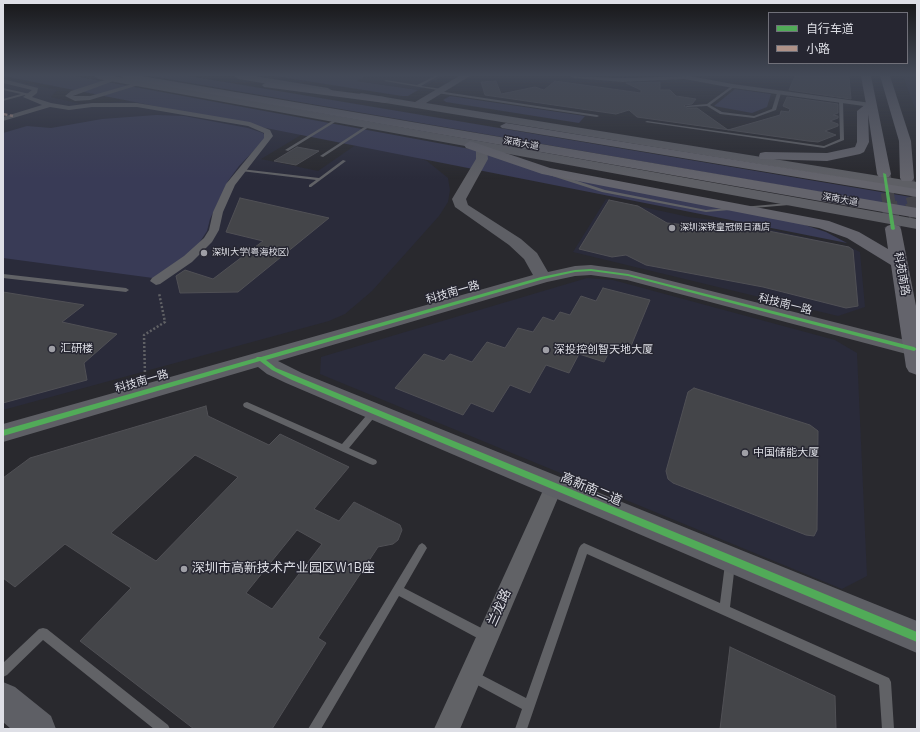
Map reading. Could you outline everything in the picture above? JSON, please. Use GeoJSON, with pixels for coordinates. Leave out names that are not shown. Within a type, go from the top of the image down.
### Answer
{"type":"FeatureCollection","features":[{"type":"Feature","properties":{"kind":"main road"},"geometry":{"type":"LineString","coordinates":[[286,110],[917,224]]}},
{"type":"Feature","properties":{"kind":"main road"},"geometry":{"type":"LineString","coordinates":[[295,110],[324,117]]}},
{"type":"Feature","properties":{"kind":"main road","name":"深南大道"},"geometry":{"type":"LineString","coordinates":[[324,110],[917,213]]}},
{"type":"Feature","properties":{"kind":"main road","name":"深南大道"},"geometry":{"type":"LineString","coordinates":[[420,110],[603,142],[917,193]]}},
{"type":"Feature","properties":{"kind":"main road"},"geometry":{"type":"LineString","coordinates":[[448,110],[704,151],[912,182],[905,141],[896,110]]}},
{"type":"Feature","properties":{"kind":"main road"},"geometry":{"type":"LineString","coordinates":[[704,151],[757,156],[813,157],[836,156],[856,152],[862,146],[862,111],[863,110]]}},
{"type":"Feature","properties":{"kind":"main road"},"geometry":{"type":"LineString","coordinates":[[872,110],[884,174]]}},
{"type":"Feature","properties":{"kind":"main road"},"geometry":{"type":"LineString","coordinates":[[491,117],[603,142]]}},
{"type":"Feature","properties":{"kind":"main road"},"geometry":{"type":"LineString","coordinates":[[459,141],[518,163],[574,177],[823,224],[853,235],[899,263]]}},
{"type":"Feature","properties":{"kind":"main road"},"geometry":{"type":"LineString","coordinates":[[905,141],[917,153]]}},
{"type":"Feature","properties":{"kind":"main road"},"geometry":{"type":"LineString","coordinates":[[482,149],[483,155],[480,163],[459,199],[462,207],[531,256],[543,278]]}},
{"type":"Feature","properties":{"kind":"main road"},"geometry":{"type":"LineString","coordinates":[[560,159],[648,166]]}},
{"type":"Feature","properties":{"kind":"main road","name":"科苑南路"},"geometry":{"type":"LineString","coordinates":[[893,229],[915,358]]}},
{"type":"Feature","properties":{"kind":"main road","name":"科技南一路"},"geometry":{"type":"LineString","coordinates":[[3,433],[259,358],[543,278],[574,271],[611,272],[915,358]]}},
{"type":"Feature","properties":{"kind":"main road","name":"高新南二道"},"geometry":{"type":"LineString","coordinates":[[259,358],[284,374],[917,637]]}},
{"type":"Feature","properties":{"kind":"main road"},"geometry":{"type":"LineString","coordinates":[[3,699],[38,729]]}},
{"type":"Feature","properties":{"kind":"street"},"geometry":{"type":"LineString","coordinates":[[3,119],[33,110]]}},
{"type":"Feature","properties":{"kind":"street"},"geometry":{"type":"LineString","coordinates":[[156,281],[188,259],[208,240],[214,230],[218,212],[224,199],[241,170],[270,136],[267,132],[257,126],[166,110]]}},
{"type":"Feature","properties":{"kind":"street","name":"兰龙路"},"geometry":{"type":"LineString","coordinates":[[447,729],[554,486]]}},
{"type":"Feature","properties":{"kind":"lane"},"geometry":{"type":"LineString","coordinates":[[560,110],[597,116]]}},
{"type":"Feature","properties":{"kind":"lane"},"geometry":{"type":"LineString","coordinates":[[716,110],[721,113],[754,117],[774,110]]}},
{"type":"Feature","properties":{"kind":"lane"},"geometry":{"type":"LineString","coordinates":[[647,122],[824,148],[842,140],[841,110]]}},
{"type":"Feature","properties":{"kind":"lane"},"geometry":{"type":"LineString","coordinates":[[287,150],[338,119]]}},
{"type":"Feature","properties":{"kind":"lane"},"geometry":{"type":"LineString","coordinates":[[322,156],[370,125]]}},
{"type":"Feature","properties":{"kind":"lane"},"geometry":{"type":"LineString","coordinates":[[311,186],[344,161]]}},
{"type":"Feature","properties":{"kind":"lane"},"geometry":{"type":"LineString","coordinates":[[518,163],[560,178],[604,190],[706,211],[772,204],[806,204]]}},
{"type":"Feature","properties":{"kind":"lane"},"geometry":{"type":"LineString","coordinates":[[241,170],[320,179]]}},
{"type":"Feature","properties":{"kind":"lane"},"geometry":{"type":"LineString","coordinates":[[3,276],[126,290]]}},
{"type":"Feature","properties":{"kind":"lane"},"geometry":{"type":"LineString","coordinates":[[247,405],[373,462]]}},
{"type":"Feature","properties":{"kind":"lane"},"geometry":{"type":"LineString","coordinates":[[344,448],[374,412]]}},
{"type":"Feature","properties":{"kind":"lane"},"geometry":{"type":"LineString","coordinates":[[314,729],[422,548]]}},
{"type":"Feature","properties":{"kind":"lane"},"geometry":{"type":"LineString","coordinates":[[521,729],[584,548],[885,682],[888,729]]}},
{"type":"Feature","properties":{"kind":"lane"},"geometry":{"type":"LineString","coordinates":[[724,610],[731,560]]}},
{"type":"Feature","properties":{"kind":"lane"},"geometry":{"type":"LineString","coordinates":[[397,590],[487,637]]}},
{"type":"Feature","properties":{"kind":"lane"},"geometry":{"type":"LineString","coordinates":[[3,671],[43,633],[164,729]]}},
{"type":"Feature","properties":{"kind":"lane"},"geometry":{"type":"LineString","coordinates":[[471,675],[529,706]]}},
{"type":"Feature","properties":{"kind":"path"},"geometry":{"type":"LineString","coordinates":[[145,370],[144,335],[165,322],[156,281]]}},
{"type":"Feature","properties":{"kind":"shaded area","name":"深圳大学(粤海校区)"},"geometry":{"type":"Polygon","coordinates":[[[3,110],[183,110],[306,132],[261,159],[318,171],[360,142],[410,154],[427,161],[448,178],[450,190],[448,202],[439,216],[372,291],[345,314],[329,321],[3,410],[3,110]]]}},
{"type":"Feature","properties":{"kind":"shaded area"},"geometry":{"type":"Polygon","coordinates":[[[176,110],[260,110],[481,151],[537,169],[796,222],[826,232],[847,243],[176,110]]]}},
{"type":"Feature","properties":{"kind":"shaded area"},"geometry":{"type":"Polygon","coordinates":[[[347,110],[393,110],[917,198],[917,209],[347,110]]]}},
{"type":"Feature","properties":{"kind":"shaded area"},"geometry":{"type":"Polygon","coordinates":[[[498,110],[546,110],[585,116],[579,123],[498,110]]]}},
{"type":"Feature","properties":{"kind":"shaded area"},"geometry":{"type":"Polygon","coordinates":[[[737,110],[759,110],[752,113],[737,110]]]}},
{"type":"Feature","properties":{"kind":"shaded area"},"geometry":{"type":"Polygon","coordinates":[[[156,115],[184,116],[248,128],[263,133],[265,136],[264,140],[239,166],[228,181],[210,219],[207,231],[192,254],[153,278],[3,258],[3,133],[27,126],[51,128],[102,119],[156,115]]]}},
{"type":"Feature","properties":{"kind":"shaded area"},"geometry":{"type":"Polygon","coordinates":[[[606,199],[689,217],[745,224],[850,247],[860,252],[865,307],[838,316],[573,252],[606,199]]]}},
{"type":"Feature","properties":{"kind":"shaded area","name":"中国储能大厦"},"geometry":{"type":"Polygon","coordinates":[[[587,278],[613,280],[835,340],[857,353],[867,576],[842,589],[320,374],[321,357],[587,278]]]}},
{"type":"Feature","properties":{"kind":"building"},"geometry":{"type":"Polygon","coordinates":[[[590,110],[628,110],[616,114],[590,110]]]}},
{"type":"Feature","properties":{"kind":"building"},"geometry":{"type":"Polygon","coordinates":[[[629,110],[700,110],[728,130],[637,117],[629,110]]]}},
{"type":"Feature","properties":{"kind":"building"},"geometry":{"type":"Polygon","coordinates":[[[838,110],[838,113],[833,115],[838,116],[838,118],[830,121],[838,124],[838,126],[825,131],[836,135],[818,142],[729,130],[780,115],[781,111],[838,110]]]}},
{"type":"Feature","properties":{"kind":"building"},"geometry":{"type":"Polygon","coordinates":[[[297,147],[319,151],[296,165],[274,161],[297,147]]]}},
{"type":"Feature","properties":{"kind":"building"},"geometry":{"type":"Polygon","coordinates":[[[240,198],[329,218],[238,292],[180,293],[176,276],[185,270],[213,279],[263,241],[226,232],[240,198]]]}},
{"type":"Feature","properties":{"kind":"building"},"geometry":{"type":"Polygon","coordinates":[[[609,200],[638,206],[667,223],[706,227],[728,223],[849,247],[853,250],[858,306],[846,308],[763,287],[646,265],[626,255],[612,257],[579,249],[609,200]]]}},
{"type":"Feature","properties":{"kind":"building","name":"深投控创智天地大厦"},"geometry":{"type":"Polygon","coordinates":[[[603,288],[650,300],[629,351],[612,346],[604,362],[579,354],[569,373],[546,365],[530,393],[510,385],[493,412],[471,403],[463,415],[395,388],[424,354],[444,361],[450,354],[472,362],[487,342],[505,348],[518,328],[533,332],[543,317],[554,321],[560,312],[570,315],[581,296],[596,301],[603,288]]]}},
{"type":"Feature","properties":{"kind":"building","name":"汇研楼"},"geometry":{"type":"Polygon","coordinates":[[[3,292],[84,305],[62,322],[117,334],[84,363],[87,380],[3,403],[3,292]]]}},
{"type":"Feature","properties":{"kind":"building","name":"中国储能大厦"},"geometry":{"type":"Polygon","coordinates":[[[694,388],[810,425],[818,431],[817,530],[814,536],[806,535],[673,483],[668,479],[666,471],[688,392],[694,388]]]}},
{"type":"Feature","properties":{"kind":"building","name":"深圳市高新技术产业园区W1B座"},"geometry":{"type":"Polygon","coordinates":[[[206,406],[208,416],[269,445],[280,434],[349,467],[314,509],[339,521],[354,502],[400,525],[402,530],[398,540],[393,544],[378,547],[318,638],[326,643],[272,729],[194,729],[80,641],[131,588],[65,544],[15,587],[3,578],[3,478],[30,458],[206,406]],[[195,455],[111,533],[156,561],[238,477],[195,455]],[[297,530],[246,593],[272,609],[322,544],[297,530]]]}},
{"type":"Feature","properties":{"kind":"building"},"geometry":{"type":"Polygon","coordinates":[[[730,647],[835,696],[836,729],[720,729],[730,647]]]}},
{"type":"Feature","properties":{"kind":"tunnel"},"geometry":{"type":"LineString","coordinates":[[884,174],[889,203]]}},
{"type":"Feature","properties":{"kind":"tunnel"},"geometry":{"type":"LineString","coordinates":[[907,178],[914,203]]}},
{"type":"Feature","properties":{"kind":"tunnel"},"geometry":{"type":"LineString","coordinates":[[889,202],[893,229]]}},
{"type":"Feature","properties":{"kind":"tunnel"},"geometry":{"type":"LineString","coordinates":[[913,202],[917,216]]}},
{"type":"Feature","properties":{"kind":"marked path"},"geometry":{"type":"LineString","coordinates":[[3,114],[13,116]]}},
{"type":"Feature","properties":{"kind":"cycle path"},"geometry":{"type":"LineString","coordinates":[[884,174],[893,229]]}},
{"type":"Feature","properties":{"kind":"cycle path"},"geometry":{"type":"LineString","coordinates":[[3,433],[543,278],[575,271],[591,270],[628,275],[914,349]]}},
{"type":"Feature","properties":{"kind":"cycle path"},"geometry":{"type":"LineString","coordinates":[[259,358],[274,369],[294,378],[917,637]]}},
{"type":"Feature","properties":{"kind":"place","name":"深圳深铁皇冠假日酒店"},"geometry":{"type":"Point","coordinates":[672,228]}},
{"type":"Feature","properties":{"kind":"place","name":"深圳大学(粤海校区)"},"geometry":{"type":"Point","coordinates":[204,253]}},
{"type":"Feature","properties":{"kind":"place","name":"汇研楼"},"geometry":{"type":"Point","coordinates":[52,349]}},
{"type":"Feature","properties":{"kind":"place","name":"深投控创智天地大厦"},"geometry":{"type":"Point","coordinates":[546,350]}},
{"type":"Feature","properties":{"kind":"place","name":"中国储能大厦"},"geometry":{"type":"Point","coordinates":[745,453]}},
{"type":"Feature","properties":{"kind":"place","name":"深圳市高新技术产业园区W1B座"},"geometry":{"type":"Point","coordinates":[184,569]}}]}
